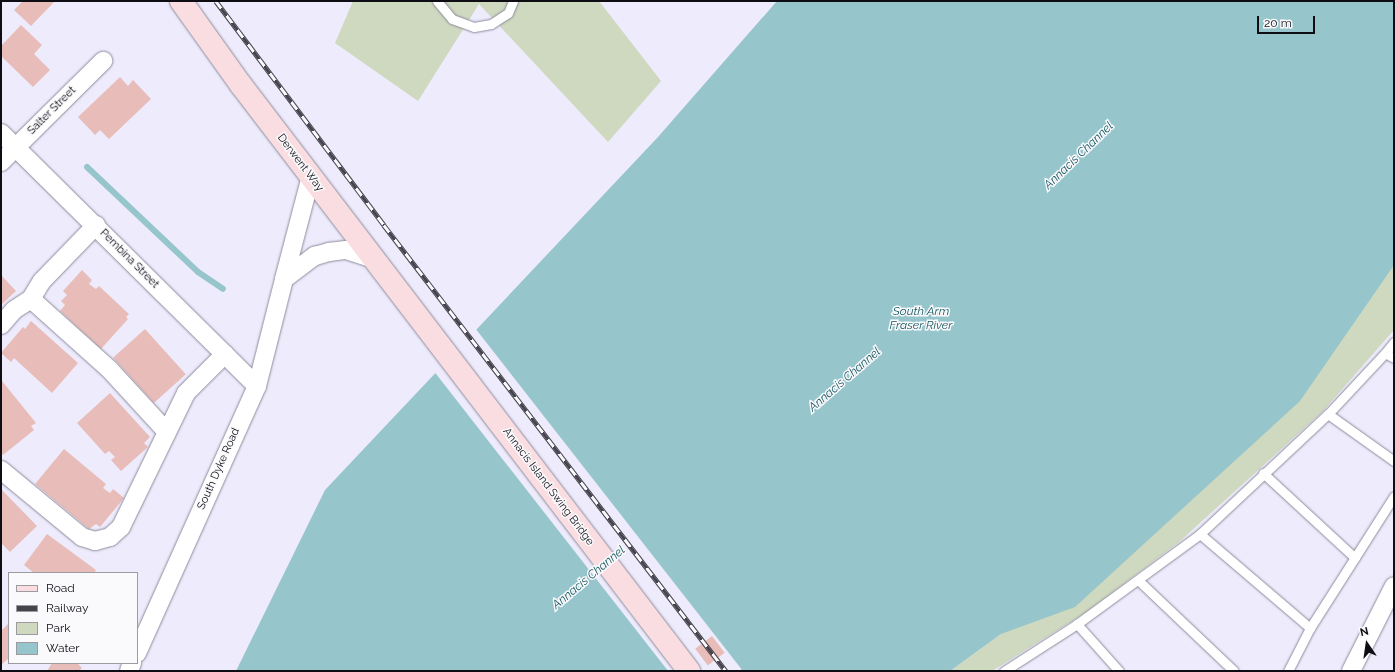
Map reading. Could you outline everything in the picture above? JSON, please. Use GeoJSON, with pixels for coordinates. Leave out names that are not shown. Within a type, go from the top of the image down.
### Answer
{"type":"FeatureCollection","features":[{"type":"Feature","properties":{"kind":"main road","name":"Derwent Way"},"geometry":{"type":"LineString","coordinates":[[181,1],[204,37],[422,322]]}},
{"type":"Feature","properties":{"kind":"main road","name":"Annacis Island Swing Bridge"},"geometry":{"type":"LineString","coordinates":[[422,322],[689,671]]}},
{"type":"Feature","properties":{"kind":"street","name":"Salter Street"},"geometry":{"type":"LineString","coordinates":[[1,162],[103,61]]}},
{"type":"Feature","properties":{"kind":"street","name":"Pembina Street"},"geometry":{"type":"LineString","coordinates":[[1,133],[96,225],[257,386]]}},
{"type":"Feature","properties":{"kind":"street","name":"South Dyke Road"},"geometry":{"type":"LineString","coordinates":[[138,651],[257,386],[311,176]]}},
{"type":"Feature","properties":{"kind":"street"},"geometry":{"type":"LineString","coordinates":[[1,324],[14,310],[31,299],[42,280],[96,225]]}},
{"type":"Feature","properties":{"kind":"street"},"geometry":{"type":"LineString","coordinates":[[284,280],[315,256],[329,252],[346,250],[374,259]]}},
{"type":"Feature","properties":{"kind":"street"},"geometry":{"type":"LineString","coordinates":[[31,299],[110,370],[167,432]]}},
{"type":"Feature","properties":{"kind":"street"},"geometry":{"type":"LineString","coordinates":[[1,470],[82,538],[95,541],[110,537],[121,527],[186,393],[225,354]]}},
{"type":"Feature","properties":{"kind":"street"},"geometry":{"type":"LineString","coordinates":[[1351,671],[1394,586]]}},
{"type":"Feature","properties":{"kind":"lane"},"geometry":{"type":"LineString","coordinates":[[437,1],[452,19],[474,27],[491,24],[508,13],[513,1]]}},
{"type":"Feature","properties":{"kind":"lane"},"geometry":{"type":"LineString","coordinates":[[1010,669],[1077,624],[1200,534],[1263,473],[1328,414],[1394,342]]}},
{"type":"Feature","properties":{"kind":"lane"},"geometry":{"type":"LineString","coordinates":[[1385,353],[1394,358]]}},
{"type":"Feature","properties":{"kind":"lane"},"geometry":{"type":"LineString","coordinates":[[1328,414],[1394,461]]}},
{"type":"Feature","properties":{"kind":"lane"},"geometry":{"type":"LineString","coordinates":[[1263,473],[1355,558]]}},
{"type":"Feature","properties":{"kind":"lane"},"geometry":{"type":"LineString","coordinates":[[1288,671],[1310,628],[1394,496]]}},
{"type":"Feature","properties":{"kind":"lane"},"geometry":{"type":"LineString","coordinates":[[1200,534],[1310,628]]}},
{"type":"Feature","properties":{"kind":"lane"},"geometry":{"type":"LineString","coordinates":[[1138,580],[1234,671]]}},
{"type":"Feature","properties":{"kind":"lane"},"geometry":{"type":"LineString","coordinates":[[1077,624],[1119,671]]}},
{"type":"Feature","properties":{"kind":"green space"},"geometry":{"type":"Polygon","coordinates":[[[353,1],[599,1],[661,81],[608,142],[479,4],[418,101],[335,43],[353,1]]]}},
{"type":"Feature","properties":{"kind":"green space"},"geometry":{"type":"Polygon","coordinates":[[[1394,108],[1394,330],[1323,411],[1179,542],[1085,613],[992,671],[950,671],[1001,634],[1394,108]]]}},
{"type":"Feature","properties":{"kind":"water","name":"South Arm Fraser River"},"geometry":{"type":"Polygon","coordinates":[[[777,1],[1394,1],[1394,265],[1300,401],[1075,607],[1001,634],[950,671],[236,671],[325,490],[658,137],[777,1]]]}},
{"type":"Feature","properties":{"kind":"pier"},"geometry":{"type":"Polygon","coordinates":[[[475,328],[742,669],[739,671],[668,671],[429,364],[475,328]]]}},
{"type":"Feature","properties":{"kind":"building"},"geometry":{"type":"Polygon","coordinates":[[[23,1],[55,1],[31,26],[14,10],[23,1]]]}},
{"type":"Feature","properties":{"kind":"building"},"geometry":{"type":"Polygon","coordinates":[[[21,25],[42,45],[34,54],[50,70],[33,87],[1,56],[1,46],[21,25]]]}},
{"type":"Feature","properties":{"kind":"building"},"geometry":{"type":"Polygon","coordinates":[[[120,77],[128,86],[133,80],[151,99],[109,139],[100,130],[95,135],[78,117],[120,77]]]}},
{"type":"Feature","properties":{"kind":"building"},"geometry":{"type":"Polygon","coordinates":[[[82,270],[92,280],[89,284],[96,289],[99,286],[129,314],[126,317],[128,319],[101,349],[60,311],[65,305],[61,301],[67,295],[63,291],[82,270]]]}},
{"type":"Feature","properties":{"kind":"building"},"geometry":{"type":"Polygon","coordinates":[[[1,275],[16,291],[1,305],[1,275]]]}},
{"type":"Feature","properties":{"kind":"building"},"geometry":{"type":"Polygon","coordinates":[[[31,321],[78,363],[52,393],[14,358],[11,362],[1,353],[23,327],[25,329],[31,321]]]}},
{"type":"Feature","properties":{"kind":"building"},"geometry":{"type":"Polygon","coordinates":[[[145,329],[186,374],[154,403],[113,358],[145,329]]]}},
{"type":"Feature","properties":{"kind":"building"},"geometry":{"type":"Polygon","coordinates":[[[2,381],[36,423],[31,426],[34,430],[3,455],[1,452],[2,381]]]}},
{"type":"Feature","properties":{"kind":"building"},"geometry":{"type":"Polygon","coordinates":[[[110,393],[150,437],[144,443],[148,447],[121,471],[111,460],[115,457],[109,451],[105,454],[77,423],[110,393]]]}},
{"type":"Feature","properties":{"kind":"building"},"geometry":{"type":"Polygon","coordinates":[[[64,449],[106,484],[103,488],[110,493],[113,489],[124,498],[100,527],[96,524],[89,529],[35,484],[64,449]]]}},
{"type":"Feature","properties":{"kind":"building"},"geometry":{"type":"Polygon","coordinates":[[[1,489],[37,526],[10,552],[1,543],[1,489]]]}},
{"type":"Feature","properties":{"kind":"building"},"geometry":{"type":"Polygon","coordinates":[[[47,534],[96,570],[95,572],[33,572],[24,565],[47,534]]]}},
{"type":"Feature","properties":{"kind":"building"},"geometry":{"type":"Polygon","coordinates":[[[8,624],[8,659],[1,665],[1,631],[8,624]]]}},
{"type":"Feature","properties":{"kind":"building"},"geometry":{"type":"Polygon","coordinates":[[[712,636],[725,653],[708,665],[695,649],[712,636]]]}},
{"type":"Feature","properties":{"kind":"building"},"geometry":{"type":"Polygon","coordinates":[[[51,664],[78,664],[82,668],[79,671],[47,671],[51,664]]]}},
{"type":"Feature","properties":{"kind":"waterway"},"geometry":{"type":"LineString","coordinates":[[87,167],[198,272],[223,289]]}},
{"type":"Feature","properties":{"kind":"railway"},"geometry":{"type":"LineString","coordinates":[[216,1],[384,225],[726,671]]}},
{"type":"Feature","properties":{"kind":"water label","name":"Annacis Channel"},"geometry":{"type":"Point","coordinates":[1079,156]}},
{"type":"Feature","properties":{"kind":"water label","name":"Annacis Channel"},"geometry":{"type":"Point","coordinates":[845,380]}},
{"type":"Feature","properties":{"kind":"water label","name":"Annacis Channel"},"geometry":{"type":"Point","coordinates":[589,578]}}]}
